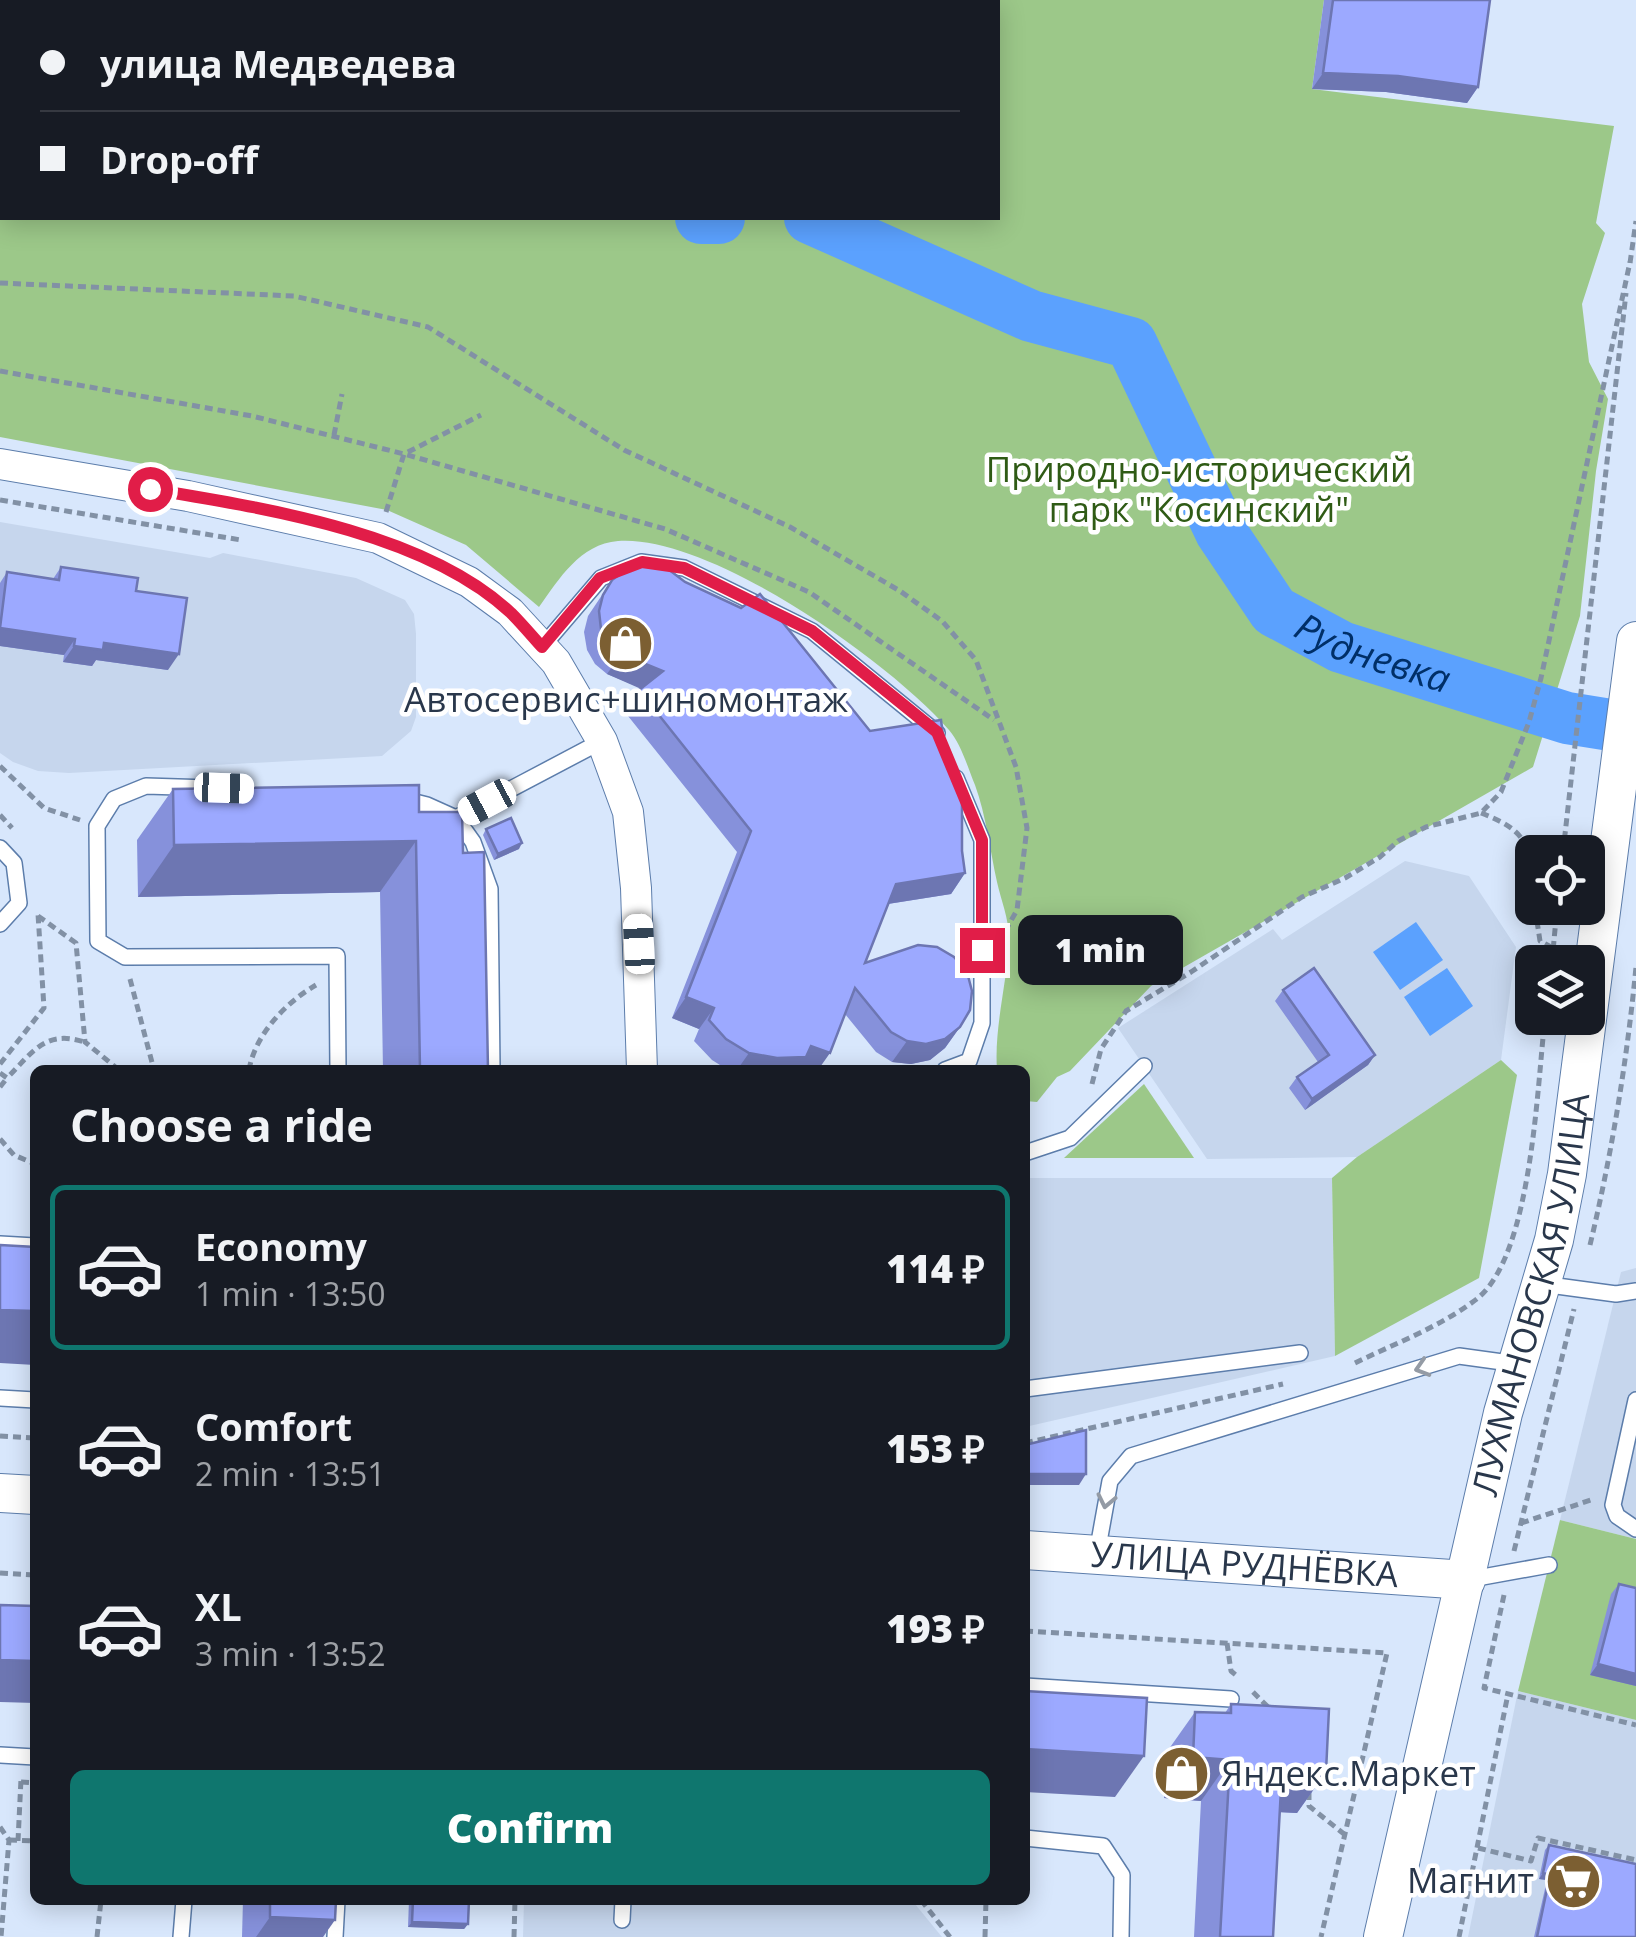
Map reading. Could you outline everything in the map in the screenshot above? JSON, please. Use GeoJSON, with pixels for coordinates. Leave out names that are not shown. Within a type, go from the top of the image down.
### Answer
{"type":"FeatureCollection","features":[{"type":"Feature","properties":{"kind":"street"},"geometry":{"type":"LineString","coordinates":[[0,464],[188,496],[378,538],[469,582],[510,612],[556,662],[602,741],[628,812],[636,888],[642,1065]]}},
{"type":"Feature","properties":{"kind":"street","name":"ЛУХМАНОВСКАЯ УЛИЦА"},"geometry":{"type":"LineString","coordinates":[[1382,1937],[1503,1413],[1517,1364],[1560,1287],[1554,1240],[1575,1126],[1636,641]]}},
{"type":"Feature","properties":{"kind":"street"},"geometry":{"type":"LineString","coordinates":[[0,1494],[30,1496]]}},
{"type":"Feature","properties":{"kind":"street","name":"УЛИЦА РУДНЁВКА"},"geometry":{"type":"LineString","coordinates":[[1030,1550],[1466,1580]]}},
{"type":"Feature","properties":{"kind":"lane"},"geometry":{"type":"LineString","coordinates":[[542,647],[600,578],[642,562],[684,568],[812,631],[937,732],[942,744]]}},
{"type":"Feature","properties":{"kind":"lane"},"geometry":{"type":"LineString","coordinates":[[456,818],[602,741]]}},
{"type":"Feature","properties":{"kind":"lane"},"geometry":{"type":"LineString","coordinates":[[949,760],[982,840],[982,1023],[968,1061],[958,1065]]}},
{"type":"Feature","properties":{"kind":"lane"},"geometry":{"type":"LineString","coordinates":[[263,790],[146,786],[114,799],[97,826],[98,941],[124,957],[337,956],[338,1065]]}},
{"type":"Feature","properties":{"kind":"lane"},"geometry":{"type":"LineString","coordinates":[[380,794],[426,805],[456,818],[473,842],[490,889],[492,1065]]}},
{"type":"Feature","properties":{"kind":"lane"},"geometry":{"type":"LineString","coordinates":[[0,848],[14,863],[19,903],[0,924]]}},
{"type":"Feature","properties":{"kind":"lane"},"geometry":{"type":"LineString","coordinates":[[1030,1151],[1070,1138],[1144,1066]]}},
{"type":"Feature","properties":{"kind":"lane"},"geometry":{"type":"LineString","coordinates":[[0,1244],[30,1246]]}},
{"type":"Feature","properties":{"kind":"lane"},"geometry":{"type":"LineString","coordinates":[[1560,1287],[1616,1294],[1636,1292]]}},
{"type":"Feature","properties":{"kind":"lane"},"geometry":{"type":"LineString","coordinates":[[1030,1389],[1300,1353]]}},
{"type":"Feature","properties":{"kind":"lane"},"geometry":{"type":"LineString","coordinates":[[1097,1553],[1110,1481],[1131,1456],[1458,1356],[1517,1364]]}},
{"type":"Feature","properties":{"kind":"lane"},"geometry":{"type":"LineString","coordinates":[[0,1398],[30,1400]]}},
{"type":"Feature","properties":{"kind":"lane"},"geometry":{"type":"LineString","coordinates":[[1636,1400],[1613,1493],[1617,1516],[1636,1529]]}},
{"type":"Feature","properties":{"kind":"lane"},"geometry":{"type":"LineString","coordinates":[[1466,1580],[1549,1565]]}},
{"type":"Feature","properties":{"kind":"lane"},"geometry":{"type":"LineString","coordinates":[[1030,1686],[1231,1699]]}},
{"type":"Feature","properties":{"kind":"lane"},"geometry":{"type":"LineString","coordinates":[[0,1755],[29,1756]]}},
{"type":"Feature","properties":{"kind":"lane"},"geometry":{"type":"LineString","coordinates":[[1030,1839],[1103,1846],[1122,1874],[1121,1937]]}},
{"type":"Feature","properties":{"kind":"lane"},"geometry":{"type":"LineString","coordinates":[[181,1937],[184,1905]]}},
{"type":"Feature","properties":{"kind":"lane"},"geometry":{"type":"LineString","coordinates":[[335,1937],[337,1905]]}},
{"type":"Feature","properties":{"kind":"lane"},"geometry":{"type":"LineString","coordinates":[[622,1920],[623,1905]]}},
{"type":"Feature","properties":{"kind":"path"},"geometry":{"type":"LineString","coordinates":[[1565,835],[1636,221]]}},
{"type":"Feature","properties":{"kind":"path"},"geometry":{"type":"LineString","coordinates":[[1070,1138],[1089,1095],[1101,1049],[1126,1011],[1302,896],[1345,878],[1426,827],[1481,813],[1502,792],[1529,722],[1630,262]]}},
{"type":"Feature","properties":{"kind":"path"},"geometry":{"type":"LineString","coordinates":[[0,283],[294,296],[428,327],[624,450],[790,527],[900,590],[942,621],[976,660],[1016,766],[1027,828],[1017,910],[994,950],[982,950]]}},
{"type":"Feature","properties":{"kind":"path"},"geometry":{"type":"LineString","coordinates":[[0,371],[252,416],[404,454],[665,529],[809,592],[997,722]]}},
{"type":"Feature","properties":{"kind":"path"},"geometry":{"type":"LineString","coordinates":[[334,436],[342,394]]}},
{"type":"Feature","properties":{"kind":"path"},"geometry":{"type":"LineString","coordinates":[[378,538],[404,454],[481,415]]}},
{"type":"Feature","properties":{"kind":"path"},"geometry":{"type":"LineString","coordinates":[[0,500],[251,541]]}},
{"type":"Feature","properties":{"kind":"path"},"geometry":{"type":"LineString","coordinates":[[0,765],[44,808],[97,826]]}},
{"type":"Feature","properties":{"kind":"path"},"geometry":{"type":"LineString","coordinates":[[1481,813],[1521,835]]}},
{"type":"Feature","properties":{"kind":"path"},"geometry":{"type":"LineString","coordinates":[[0,815],[24,840]]}},
{"type":"Feature","properties":{"kind":"path"},"geometry":{"type":"LineString","coordinates":[[0,1064],[44,1008],[37,900]]}},
{"type":"Feature","properties":{"kind":"path"},"geometry":{"type":"LineString","coordinates":[[38,916],[76,943],[85,1042]]}},
{"type":"Feature","properties":{"kind":"path"},"geometry":{"type":"LineString","coordinates":[[1538,925],[1540,941],[1548,945]]}},
{"type":"Feature","properties":{"kind":"path"},"geometry":{"type":"LineString","coordinates":[[124,957],[153,1065]]}},
{"type":"Feature","properties":{"kind":"path"},"geometry":{"type":"LineString","coordinates":[[1636,967],[1630,1030],[1605,1181],[1560,1287],[1521,1522],[1484,1688],[1636,1726]]}},
{"type":"Feature","properties":{"kind":"path"},"geometry":{"type":"LineString","coordinates":[[250,1065],[252,1052],[275,1019],[300,994],[337,972]]}},
{"type":"Feature","properties":{"kind":"path"},"geometry":{"type":"LineString","coordinates":[[0,1088],[43,1042],[64,1035],[85,1042],[112,1065]]}},
{"type":"Feature","properties":{"kind":"path"},"geometry":{"type":"LineString","coordinates":[[1354,1364],[1439,1322],[1480,1296],[1507,1254],[1522,1203],[1543,1035]]}},
{"type":"Feature","properties":{"kind":"path"},"geometry":{"type":"LineString","coordinates":[[0,1073],[7,1078]]}},
{"type":"Feature","properties":{"kind":"path"},"geometry":{"type":"LineString","coordinates":[[0,1139],[14,1155],[30,1162]]}},
{"type":"Feature","properties":{"kind":"path"},"geometry":{"type":"LineString","coordinates":[[1030,1442],[1298,1381]]}},
{"type":"Feature","properties":{"kind":"path"},"geometry":{"type":"LineString","coordinates":[[0,1436],[30,1438]]}},
{"type":"Feature","properties":{"kind":"path"},"geometry":{"type":"LineString","coordinates":[[1521,1522],[1613,1493]]}},
{"type":"Feature","properties":{"kind":"path"},"geometry":{"type":"LineString","coordinates":[[0,1573],[30,1575]]}},
{"type":"Feature","properties":{"kind":"path"},"geometry":{"type":"LineString","coordinates":[[1030,1631],[1388,1654],[1322,1937]]}},
{"type":"Feature","properties":{"kind":"path"},"geometry":{"type":"LineString","coordinates":[[1227,1644],[1231,1671],[1271,1710]]}},
{"type":"Feature","properties":{"kind":"path"},"geometry":{"type":"LineString","coordinates":[[1459,1937],[1508,1694]]}},
{"type":"Feature","properties":{"kind":"path"},"geometry":{"type":"LineString","coordinates":[[18,1840],[21,1782],[29,1756]]}},
{"type":"Feature","properties":{"kind":"path"},"geometry":{"type":"LineString","coordinates":[[21,1782],[30,1783]]}},
{"type":"Feature","properties":{"kind":"path"},"geometry":{"type":"LineString","coordinates":[[1310,1787],[1308,1806],[1345,1835]]}},
{"type":"Feature","properties":{"kind":"path"},"geometry":{"type":"LineString","coordinates":[[0,1827],[9,1840],[1,1937]]}},
{"type":"Feature","properties":{"kind":"path"},"geometry":{"type":"LineString","coordinates":[[1478,1848],[1531,1861],[1538,1838],[1636,1860]]}},
{"type":"Feature","properties":{"kind":"path"},"geometry":{"type":"LineString","coordinates":[[9,1840],[30,1841]]}},
{"type":"Feature","properties":{"kind":"path"},"geometry":{"type":"LineString","coordinates":[[97,1937],[100,1905]]}},
{"type":"Feature","properties":{"kind":"path"},"geometry":{"type":"LineString","coordinates":[[514,1937],[516,1905]]}},
{"type":"Feature","properties":{"kind":"path"},"geometry":{"type":"LineString","coordinates":[[924,1905],[950,1937]]}},
{"type":"Feature","properties":{"kind":"path"},"geometry":{"type":"LineString","coordinates":[[985,1937],[986,1905]]}},
{"type":"Feature","properties":{"kind":"shaded area"},"geometry":{"type":"Polygon","coordinates":[[[0,522],[210,558],[223,553],[356,578],[405,600],[414,614],[416,634],[416,717],[411,731],[382,756],[69,773],[38,771],[13,762],[0,753],[0,522]]]}},
{"type":"Feature","properties":{"kind":"shaded area"},"geometry":{"type":"Polygon","coordinates":[[[1405,861],[1469,876],[1515,945],[1501,1060],[1357,1157],[1207,1159],[1118,1028],[1273,929],[1282,940],[1405,861]]]}},
{"type":"Feature","properties":{"kind":"shaded area"},"geometry":{"type":"Polygon","coordinates":[[[1030,1178],[1332,1178],[1335,1356],[1030,1426],[1030,1178]]]}},
{"type":"Feature","properties":{"kind":"shaded area"},"geometry":{"type":"Polygon","coordinates":[[[1636,1268],[1636,1539],[1560,1520],[1621,1272],[1636,1268]]]}},
{"type":"Feature","properties":{"kind":"shaded area"},"geometry":{"type":"Polygon","coordinates":[[[1518,1691],[1636,1720],[1636,1937],[1468,1937],[1518,1691]]]}},
{"type":"Feature","properties":{"kind":"shaded area"},"geometry":{"type":"Polygon","coordinates":[[[524,1905],[916,1905],[942,1937],[523,1937],[524,1905]]]}},
{"type":"Feature","properties":{"kind":"green space","name":"Природно-исторический парк \"Косинский\""},"geometry":{"type":"Polygon","coordinates":[[[1000,0],[1324,0],[1312,89],[1614,126],[1596,223],[1605,233],[1582,304],[1589,362],[1608,399],[1580,616],[1533,767],[1151,986],[1070,1071],[1057,1077],[1037,1102],[1030,1101],[1030,1065],[997,1065],[1009,941],[982,808],[961,749],[922,702],[843,638],[796,607],[700,558],[656,544],[605,544],[582,556],[539,607],[466,545],[387,510],[0,437],[0,220],[1000,220],[1000,0]]]}},
{"type":"Feature","properties":{"kind":"green space"},"geometry":{"type":"Polygon","coordinates":[[[1501,1060],[1517,1075],[1479,1278],[1335,1356],[1332,1178],[1501,1060]]]}},
{"type":"Feature","properties":{"kind":"green space"},"geometry":{"type":"Polygon","coordinates":[[[1144,1084],[1194,1158],[1064,1158],[1144,1084]]]}},
{"type":"Feature","properties":{"kind":"green space"},"geometry":{"type":"Polygon","coordinates":[[[1560,1520],[1636,1539],[1636,1720],[1518,1691],[1560,1520]]]}},
{"type":"Feature","properties":{"kind":"water"},"geometry":{"type":"Polygon","coordinates":[[[1416,922],[1443,960],[1400,990],[1373,952],[1416,922]]]}},
{"type":"Feature","properties":{"kind":"water"},"geometry":{"type":"Polygon","coordinates":[[[1447,968],[1473,1006],[1430,1036],[1404,997],[1447,968]]]}},
{"type":"Feature","properties":{"kind":"building"},"geometry":{"type":"Polygon","coordinates":[[[1333,0],[1490,0],[1478,87],[1398,76],[1323,73],[1333,0]]]}},
{"type":"Feature","properties":{"kind":"building"},"geometry":{"type":"Polygon","coordinates":[[[646,564],[668,569],[685,582],[741,608],[760,594],[870,731],[941,720],[944,742],[962,789],[965,873],[896,884],[865,963],[918,945],[937,947],[954,957],[967,972],[972,991],[970,1010],[960,1027],[945,1039],[926,1044],[907,1041],[891,1032],[855,988],[830,1053],[811,1046],[806,1057],[777,1058],[749,1053],[726,1039],[709,1020],[714,1008],[686,997],[751,831],[639,690],[663,671],[621,654],[601,629],[599,611],[612,580],[626,570],[646,564]]]}},
{"type":"Feature","properties":{"kind":"building"},"geometry":{"type":"Polygon","coordinates":[[[61,567],[138,578],[136,591],[187,598],[179,654],[104,643],[103,650],[74,646],[75,639],[0,628],[7,572],[59,580],[61,567]]]}},
{"type":"Feature","properties":{"kind":"building"},"geometry":{"type":"Polygon","coordinates":[[[419,785],[419,812],[462,812],[463,853],[484,852],[488,1065],[420,1065],[416,841],[174,845],[173,789],[419,785]]]}},
{"type":"Feature","properties":{"kind":"building"},"geometry":{"type":"Polygon","coordinates":[[[511,818],[522,843],[498,854],[486,829],[511,818]]]}},
{"type":"Feature","properties":{"kind":"building"},"geometry":{"type":"Polygon","coordinates":[[[1314,968],[1375,1055],[1312,1099],[1297,1077],[1329,1055],[1283,990],[1314,968]]]}},
{"type":"Feature","properties":{"kind":"building"},"geometry":{"type":"Polygon","coordinates":[[[0,1245],[30,1247],[30,1311],[0,1310],[0,1245]]]}},
{"type":"Feature","properties":{"kind":"building"},"geometry":{"type":"Polygon","coordinates":[[[1086,1430],[1086,1474],[1030,1474],[1030,1444],[1086,1430]]]}},
{"type":"Feature","properties":{"kind":"building"},"geometry":{"type":"Polygon","coordinates":[[[1619,1584],[1636,1588],[1636,1674],[1598,1664],[1619,1584]]]}},
{"type":"Feature","properties":{"kind":"building"},"geometry":{"type":"Polygon","coordinates":[[[0,1605],[30,1606],[30,1661],[0,1660],[0,1605]]]}},
{"type":"Feature","properties":{"kind":"building"},"geometry":{"type":"Polygon","coordinates":[[[1030,1691],[1147,1698],[1144,1756],[1030,1749],[1030,1691]]]}},
{"type":"Feature","properties":{"kind":"building"},"geometry":{"type":"Polygon","coordinates":[[[1231,1704],[1329,1709],[1326,1772],[1282,1770],[1273,1937],[1220,1937],[1230,1760],[1193,1757],[1195,1712],[1231,1713],[1231,1704]]]}},
{"type":"Feature","properties":{"kind":"building"},"geometry":{"type":"Polygon","coordinates":[[[1549,1845],[1636,1864],[1636,1937],[1537,1937],[1550,1875],[1543,1873],[1549,1845]]]}},
{"type":"Feature","properties":{"kind":"building"},"geometry":{"type":"Polygon","coordinates":[[[270,1905],[336,1905],[335,1920],[270,1917],[270,1905]]]}},
{"type":"Feature","properties":{"kind":"building"},"geometry":{"type":"Polygon","coordinates":[[[413,1905],[469,1905],[468,1924],[412,1922],[413,1905]]]}},
{"type":"Feature","properties":{"kind":"waterway","name":"Рудневка"},"geometry":{"type":"LineString","coordinates":[[815,220],[1031,316],[1131,343],[1221,532],[1274,611],[1341,647],[1567,718],[1636,729]]}},
{"type":"Feature","properties":{"kind":"place","name":"Автосервис+шиномонтаж"},"geometry":{"type":"Point","coordinates":[626,644]}},
{"type":"Feature","properties":{"kind":"place","name":"Яндекс.Маркет"},"geometry":{"type":"Point","coordinates":[1182,1774]}},
{"type":"Feature","properties":{"kind":"place","name":"Магнит"},"geometry":{"type":"Point","coordinates":[1573,1881]}},
{"type":"Feature","properties":{"kind":"route"},"geometry":{"type":"LineString","coordinates":[[150,489],[378,538],[469,582],[510,612],[542,647],[600,578],[642,562],[684,568],[812,631],[937,732],[982,840],[982,950]]}}]}
